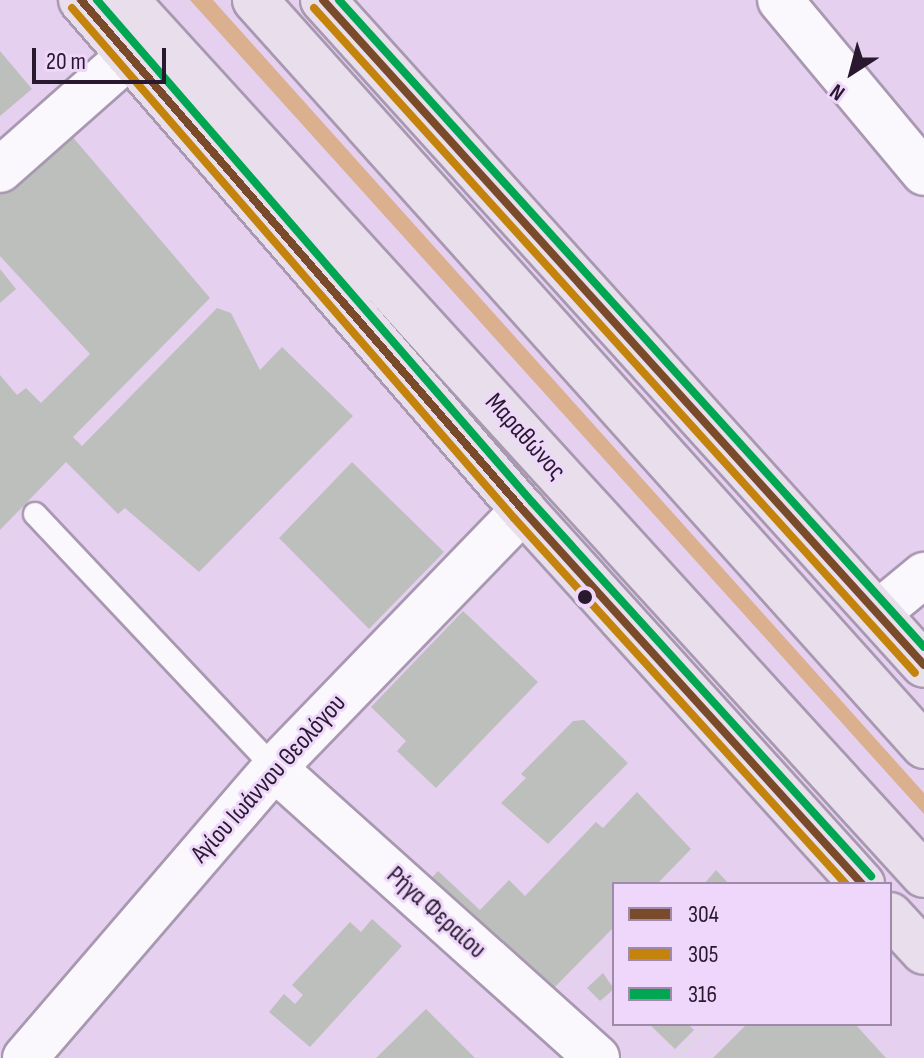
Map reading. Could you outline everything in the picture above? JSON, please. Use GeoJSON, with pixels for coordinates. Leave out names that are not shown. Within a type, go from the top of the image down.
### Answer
{"type":"FeatureCollection","features":[{"type":"Feature","properties":{"kind":"main road","name":"Μαραθώνος"},"geometry":{"type":"LineString","coordinates":[[81,0],[523,510],[860,882]]}},
{"type":"Feature","properties":{"kind":"main road","name":"Μαραθώνος"},"geometry":{"type":"LineString","coordinates":[[126,0],[924,875]]}},
{"type":"Feature","properties":{"kind":"main road"},"geometry":{"type":"LineString","coordinates":[[255,0],[924,746]]}},
{"type":"Feature","properties":{"kind":"main road"},"geometry":{"type":"LineString","coordinates":[[323,0],[924,665]]}},
{"type":"Feature","properties":{"kind":"main road"},"geometry":{"type":"LineString","coordinates":[[892,917],[924,952]]}},
{"type":"Feature","properties":{"kind":"street"},"geometry":{"type":"LineString","coordinates":[[780,0],[924,173]]}},
{"type":"Feature","properties":{"kind":"street"},"geometry":{"type":"LineString","coordinates":[[0,170],[129,56]]}},
{"type":"Feature","properties":{"kind":"street","name":"Αγίου Ιωάννου Θεολόγου"},"geometry":{"type":"LineString","coordinates":[[25,1058],[274,768],[523,510]]}},
{"type":"Feature","properties":{"kind":"street"},"geometry":{"type":"LineString","coordinates":[[878,613],[924,575]]}},
{"type":"Feature","properties":{"kind":"street","name":"Ρήγα Φεραίου"},"geometry":{"type":"LineString","coordinates":[[274,768],[597,1058]]}},
{"type":"Feature","properties":{"kind":"lane"},"geometry":{"type":"LineString","coordinates":[[35,514],[274,768]]}},
{"type":"Feature","properties":{"kind":"path"},"geometry":{"type":"LineString","coordinates":[[675,1058],[707,1026]]}},
{"type":"Feature","properties":{"kind":"shaded area"},"geometry":{"type":"Polygon","coordinates":[[[190,0],[213,0],[924,793],[924,814],[190,0]]]}},
{"type":"Feature","properties":{"kind":"building"},"geometry":{"type":"Polygon","coordinates":[[[0,51],[32,89],[0,116],[0,51]]]}},
{"type":"Feature","properties":{"kind":"building"},"geometry":{"type":"Polygon","coordinates":[[[65,128],[210,298],[73,437],[82,446],[217,308],[231,313],[260,370],[282,347],[353,416],[199,572],[125,508],[118,514],[66,462],[0,530],[0,375],[17,395],[26,388],[41,403],[90,354],[0,256],[0,187],[65,128]]]}},
{"type":"Feature","properties":{"kind":"building"},"geometry":{"type":"Polygon","coordinates":[[[0,269],[16,289],[0,303],[0,269]]]}},
{"type":"Feature","properties":{"kind":"building"},"geometry":{"type":"Polygon","coordinates":[[[352,462],[444,552],[369,629],[279,538],[352,462]]]}},
{"type":"Feature","properties":{"kind":"building"},"geometry":{"type":"Polygon","coordinates":[[[463,611],[538,682],[436,788],[397,751],[406,741],[371,707],[463,611]]]}},
{"type":"Feature","properties":{"kind":"building"},"geometry":{"type":"Polygon","coordinates":[[[584,720],[628,763],[548,844],[501,803],[526,778],[521,774],[573,721],[584,720]]]}},
{"type":"Feature","properties":{"kind":"building"},"geometry":{"type":"Polygon","coordinates":[[[637,792],[691,849],[659,882],[612,882],[612,929],[546,996],[422,888],[438,871],[480,910],[509,880],[525,896],[596,822],[603,828],[637,792]]]}},
{"type":"Feature","properties":{"kind":"building"},"geometry":{"type":"Polygon","coordinates":[[[716,870],[727,882],[706,882],[716,870]]]}},
{"type":"Feature","properties":{"kind":"building"},"geometry":{"type":"Polygon","coordinates":[[[372,919],[402,946],[310,1047],[269,1012],[284,994],[295,1004],[303,995],[292,985],[350,922],[361,932],[372,919]]]}},
{"type":"Feature","properties":{"kind":"building"},"geometry":{"type":"Polygon","coordinates":[[[603,973],[612,991],[600,1001],[587,988],[603,973]]]}},
{"type":"Feature","properties":{"kind":"building"},"geometry":{"type":"Polygon","coordinates":[[[426,1009],[475,1058],[376,1058],[426,1009]]]}},
{"type":"Feature","properties":{"kind":"building"},"geometry":{"type":"Polygon","coordinates":[[[651,1026],[690,1026],[694,1030],[675,1049],[651,1026]]]}},
{"type":"Feature","properties":{"kind":"building"},"geometry":{"type":"Polygon","coordinates":[[[745,1026],[857,1026],[886,1058],[713,1058],[745,1026]]]}},
{"type":"Feature","properties":{"kind":"transit line","name":"304"},"geometry":{"type":"LineString","coordinates":[[81,0],[523,510],[860,882]]}},
{"type":"Feature","properties":{"kind":"transit line","name":"316"},"geometry":{"type":"LineString","coordinates":[[97,0],[532,502],[871,876]]}},
{"type":"Feature","properties":{"kind":"transit line","name":"304"},"geometry":{"type":"LineString","coordinates":[[323,0],[924,665]]}},
{"type":"Feature","properties":{"kind":"transit line","name":"316"},"geometry":{"type":"LineString","coordinates":[[339,0],[924,647]]}},
{"type":"Feature","properties":{"kind":"transit line","name":"305"},"geometry":{"type":"LineString","coordinates":[[72,8],[514,518],[844,882]]}},
{"type":"Feature","properties":{"kind":"transit line","name":"305"},"geometry":{"type":"LineString","coordinates":[[314,8],[915,673]]}}]}
